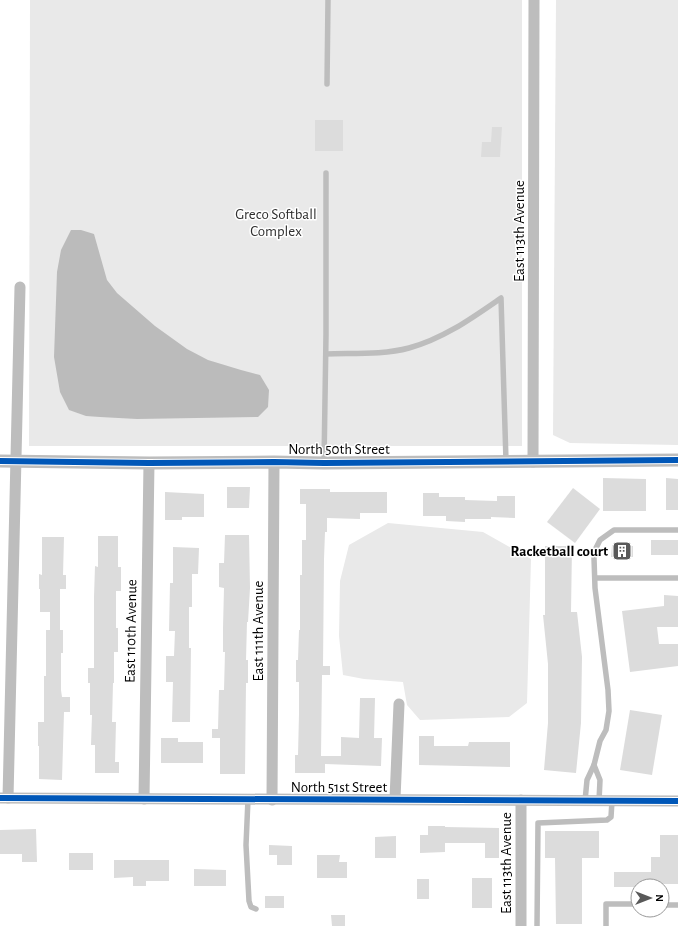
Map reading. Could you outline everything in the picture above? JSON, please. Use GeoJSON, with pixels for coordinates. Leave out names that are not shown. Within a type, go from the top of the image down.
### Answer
{"type":"FeatureCollection","features":[{"type":"Feature","properties":{"kind":"street","name":"East 113th Avenue"},"geometry":{"type":"LineString","coordinates":[[534,0],[534,462]]}},
{"type":"Feature","properties":{"kind":"street"},"geometry":{"type":"LineString","coordinates":[[4,798],[16,461],[20,287]]}},
{"type":"Feature","properties":{"kind":"street","name":"North 50th Street"},"geometry":{"type":"LineString","coordinates":[[0,461],[324,463],[678,460]]}},
{"type":"Feature","properties":{"kind":"street","name":"East 111th Avenue"},"geometry":{"type":"LineString","coordinates":[[272,800],[274,462]]}},
{"type":"Feature","properties":{"kind":"street","name":"East 110th Avenue"},"geometry":{"type":"LineString","coordinates":[[144,799],[149,463]]}},
{"type":"Feature","properties":{"kind":"street"},"geometry":{"type":"LineString","coordinates":[[395,799],[399,704]]}},
{"type":"Feature","properties":{"kind":"street","name":"North 51st Street"},"geometry":{"type":"LineString","coordinates":[[4,798],[678,801]]}},
{"type":"Feature","properties":{"kind":"street","name":"East 113th Avenue"},"geometry":{"type":"LineString","coordinates":[[521,800],[521,926]]}},
{"type":"Feature","properties":{"kind":"lane"},"geometry":{"type":"LineString","coordinates":[[327,84],[328,0]]}},
{"type":"Feature","properties":{"kind":"lane"},"geometry":{"type":"LineString","coordinates":[[324,463],[326,354],[326,173]]}},
{"type":"Feature","properties":{"kind":"lane"},"geometry":{"type":"LineString","coordinates":[[326,354],[366,353],[407,349],[430,341],[462,325],[501,298],[506,461]]}},
{"type":"Feature","properties":{"kind":"lane"},"geometry":{"type":"LineString","coordinates":[[584,801],[587,780],[594,765],[600,741],[606,730],[610,711],[595,588],[594,558],[596,548],[600,540],[606,534],[614,530],[678,530]]}},
{"type":"Feature","properties":{"kind":"lane"},"geometry":{"type":"LineString","coordinates":[[595,578],[678,578]]}},
{"type":"Feature","properties":{"kind":"lane"},"geometry":{"type":"LineString","coordinates":[[594,765],[600,780],[599,801]]}},
{"type":"Feature","properties":{"kind":"lane"},"geometry":{"type":"LineString","coordinates":[[248,799],[246,845],[249,901],[251,907],[256,909]]}},
{"type":"Feature","properties":{"kind":"lane"},"geometry":{"type":"LineString","coordinates":[[537,926],[538,823],[607,820],[611,817],[612,801]]}},
{"type":"Feature","properties":{"kind":"lane"},"geometry":{"type":"LineString","coordinates":[[606,926],[606,904],[630,904]]}},
{"type":"Feature","properties":{"kind":"green space","name":"Greco Softball Complex"},"geometry":{"type":"Polygon","coordinates":[[[30,0],[522,0],[522,446],[29,446],[30,0]]]}},
{"type":"Feature","properties":{"kind":"green space"},"geometry":{"type":"Polygon","coordinates":[[[556,0],[678,0],[678,445],[570,443],[553,435],[556,0]]]}},
{"type":"Feature","properties":{"kind":"green space"},"geometry":{"type":"Polygon","coordinates":[[[388,523],[483,532],[531,559],[527,703],[509,717],[420,720],[407,705],[403,682],[364,679],[343,675],[339,636],[340,581],[349,545],[388,523]]]}},
{"type":"Feature","properties":{"kind":"shaded area"},"geometry":{"type":"Polygon","coordinates":[[[71,230],[81,230],[94,234],[107,280],[117,293],[155,326],[187,349],[208,360],[260,375],[269,390],[268,407],[258,417],[137,419],[86,416],[69,410],[60,392],[54,357],[57,272],[61,250],[71,230]]]}},
{"type":"Feature","properties":{"kind":"building"},"geometry":{"type":"Polygon","coordinates":[[[315,120],[343,120],[343,151],[315,151],[315,120]]]}},
{"type":"Feature","properties":{"kind":"building"},"geometry":{"type":"Polygon","coordinates":[[[492,127],[502,127],[500,157],[481,157],[482,142],[491,142],[492,127]]]}},
{"type":"Feature","properties":{"kind":"building"},"geometry":{"type":"Polygon","coordinates":[[[603,478],[646,479],[646,511],[603,511],[603,478]]]}},
{"type":"Feature","properties":{"kind":"building"},"geometry":{"type":"Polygon","coordinates":[[[666,478],[678,479],[678,510],[666,510],[666,478]]]}},
{"type":"Feature","properties":{"kind":"building"},"geometry":{"type":"Polygon","coordinates":[[[227,487],[250,487],[249,508],[227,508],[227,487]]]}},
{"type":"Feature","properties":{"kind":"building"},"geometry":{"type":"Polygon","coordinates":[[[573,488],[600,509],[575,543],[547,522],[573,488]]]}},
{"type":"Feature","properties":{"kind":"building"},"geometry":{"type":"Polygon","coordinates":[[[300,489],[330,489],[330,492],[387,492],[387,513],[360,513],[360,519],[327,518],[324,559],[323,666],[330,666],[330,675],[322,675],[321,756],[341,756],[341,737],[359,738],[360,698],[375,698],[374,738],[382,738],[381,766],[325,764],[325,773],[295,773],[295,755],[298,755],[299,682],[296,682],[296,660],[298,660],[300,630],[300,575],[302,575],[302,540],[306,540],[306,504],[300,504],[300,489]]]}},
{"type":"Feature","properties":{"kind":"building"},"geometry":{"type":"Polygon","coordinates":[[[165,492],[204,494],[204,517],[182,517],[182,520],[165,520],[165,492]]]}},
{"type":"Feature","properties":{"kind":"building"},"geometry":{"type":"Polygon","coordinates":[[[423,493],[439,493],[439,497],[465,497],[465,500],[497,501],[497,496],[515,496],[515,518],[491,517],[491,519],[465,519],[465,522],[446,521],[446,516],[423,516],[423,493]]]}},
{"type":"Feature","properties":{"kind":"building"},"geometry":{"type":"Polygon","coordinates":[[[225,535],[249,535],[250,588],[247,622],[246,660],[248,660],[248,683],[246,683],[245,774],[220,774],[220,738],[212,738],[212,729],[218,729],[219,690],[224,690],[224,588],[219,587],[219,563],[224,563],[225,535]]]}},
{"type":"Feature","properties":{"kind":"building"},"geometry":{"type":"Polygon","coordinates":[[[98,536],[118,536],[118,567],[121,567],[121,591],[116,591],[116,628],[118,628],[118,652],[114,652],[112,722],[116,722],[115,762],[119,762],[119,773],[95,773],[95,745],[91,745],[92,715],[90,715],[90,683],[88,683],[88,668],[94,668],[94,597],[95,566],[98,567],[98,536]]]}},
{"type":"Feature","properties":{"kind":"building"},"geometry":{"type":"Polygon","coordinates":[[[42,537],[64,537],[63,575],[66,575],[66,589],[60,589],[60,630],[63,630],[63,653],[61,653],[61,690],[62,697],[70,697],[70,712],[64,712],[62,780],[39,779],[38,722],[44,722],[46,630],[50,630],[50,612],[40,612],[39,574],[42,575],[42,537]]]}},
{"type":"Feature","properties":{"kind":"building"},"geometry":{"type":"Polygon","coordinates":[[[651,540],[678,540],[678,555],[651,555],[651,540]]]}},
{"type":"Feature","properties":{"kind":"building","name":"Racketball court"},"geometry":{"type":"Polygon","coordinates":[[[612,545],[633,546],[633,557],[611,557],[612,545]]]}},
{"type":"Feature","properties":{"kind":"building"},"geometry":{"type":"Polygon","coordinates":[[[545,546],[572,546],[571,612],[577,612],[582,657],[581,723],[576,773],[544,770],[548,723],[548,664],[543,615],[545,615],[545,546]]]}},
{"type":"Feature","properties":{"kind":"building"},"geometry":{"type":"Polygon","coordinates":[[[173,547],[199,548],[198,574],[192,574],[192,607],[189,607],[189,648],[191,648],[190,722],[172,722],[173,682],[166,682],[166,656],[174,656],[175,631],[169,631],[170,583],[173,583],[173,547]]]}},
{"type":"Feature","properties":{"kind":"building"},"geometry":{"type":"Polygon","coordinates":[[[664,595],[678,596],[678,627],[657,627],[659,644],[678,644],[678,666],[630,672],[622,611],[664,606],[664,595]]]}},
{"type":"Feature","properties":{"kind":"building"},"geometry":{"type":"Polygon","coordinates":[[[630,710],[662,715],[652,775],[620,770],[630,710]]]}},
{"type":"Feature","properties":{"kind":"building"},"geometry":{"type":"Polygon","coordinates":[[[419,736],[434,736],[434,746],[468,746],[469,742],[510,742],[510,767],[419,765],[419,736]]]}},
{"type":"Feature","properties":{"kind":"building"},"geometry":{"type":"Polygon","coordinates":[[[161,738],[178,738],[178,742],[203,742],[203,763],[161,763],[161,738]]]}},
{"type":"Feature","properties":{"kind":"building"},"geometry":{"type":"Polygon","coordinates":[[[428,826],[499,828],[499,858],[485,858],[485,843],[445,843],[445,852],[420,853],[420,835],[428,835],[428,826]]]}},
{"type":"Feature","properties":{"kind":"building"},"geometry":{"type":"Polygon","coordinates":[[[36,829],[37,862],[22,862],[22,854],[0,854],[0,830],[36,829]]]}},
{"type":"Feature","properties":{"kind":"building"},"geometry":{"type":"Polygon","coordinates":[[[545,831],[599,831],[599,858],[582,858],[582,924],[556,924],[555,858],[545,858],[545,831]]]}},
{"type":"Feature","properties":{"kind":"building"},"geometry":{"type":"Polygon","coordinates":[[[660,835],[678,835],[678,884],[670,884],[670,878],[630,878],[630,887],[614,887],[614,872],[651,872],[651,857],[660,857],[660,835]]]}},
{"type":"Feature","properties":{"kind":"building"},"geometry":{"type":"Polygon","coordinates":[[[396,836],[396,858],[375,858],[375,837],[396,836]]]}},
{"type":"Feature","properties":{"kind":"building"},"geometry":{"type":"Polygon","coordinates":[[[269,845],[292,846],[292,865],[277,865],[277,855],[269,855],[269,845]]]}},
{"type":"Feature","properties":{"kind":"building"},"geometry":{"type":"Polygon","coordinates":[[[69,853],[93,853],[93,870],[69,870],[69,853]]]}},
{"type":"Feature","properties":{"kind":"building"},"geometry":{"type":"Polygon","coordinates":[[[317,855],[340,855],[339,862],[347,862],[347,878],[317,878],[317,855]]]}},
{"type":"Feature","properties":{"kind":"building"},"geometry":{"type":"Polygon","coordinates":[[[114,860],[169,860],[169,881],[146,881],[146,886],[133,886],[133,877],[114,878],[114,860]]]}},
{"type":"Feature","properties":{"kind":"building"},"geometry":{"type":"Polygon","coordinates":[[[194,869],[226,870],[226,886],[194,886],[194,869]]]}},
{"type":"Feature","properties":{"kind":"building"},"geometry":{"type":"Polygon","coordinates":[[[472,878],[492,878],[492,908],[472,908],[472,878]]]}},
{"type":"Feature","properties":{"kind":"building"},"geometry":{"type":"Polygon","coordinates":[[[417,879],[429,879],[429,899],[417,899],[417,879]]]}},
{"type":"Feature","properties":{"kind":"building"},"geometry":{"type":"Polygon","coordinates":[[[265,896],[284,896],[284,908],[265,908],[265,896]]]}},
{"type":"Feature","properties":{"kind":"building"},"geometry":{"type":"Polygon","coordinates":[[[331,915],[345,915],[345,926],[332,926],[331,915]]]}},
{"type":"Feature","properties":{"kind":"cycle path"},"geometry":{"type":"LineString","coordinates":[[0,461],[324,463],[678,460]]}},
{"type":"Feature","properties":{"kind":"cycle path"},"geometry":{"type":"LineString","coordinates":[[0,798],[678,801]]}},
{"type":"Feature","properties":{"kind":"place","name":"Racketball court"},"geometry":{"type":"Point","coordinates":[622,551]}}]}
